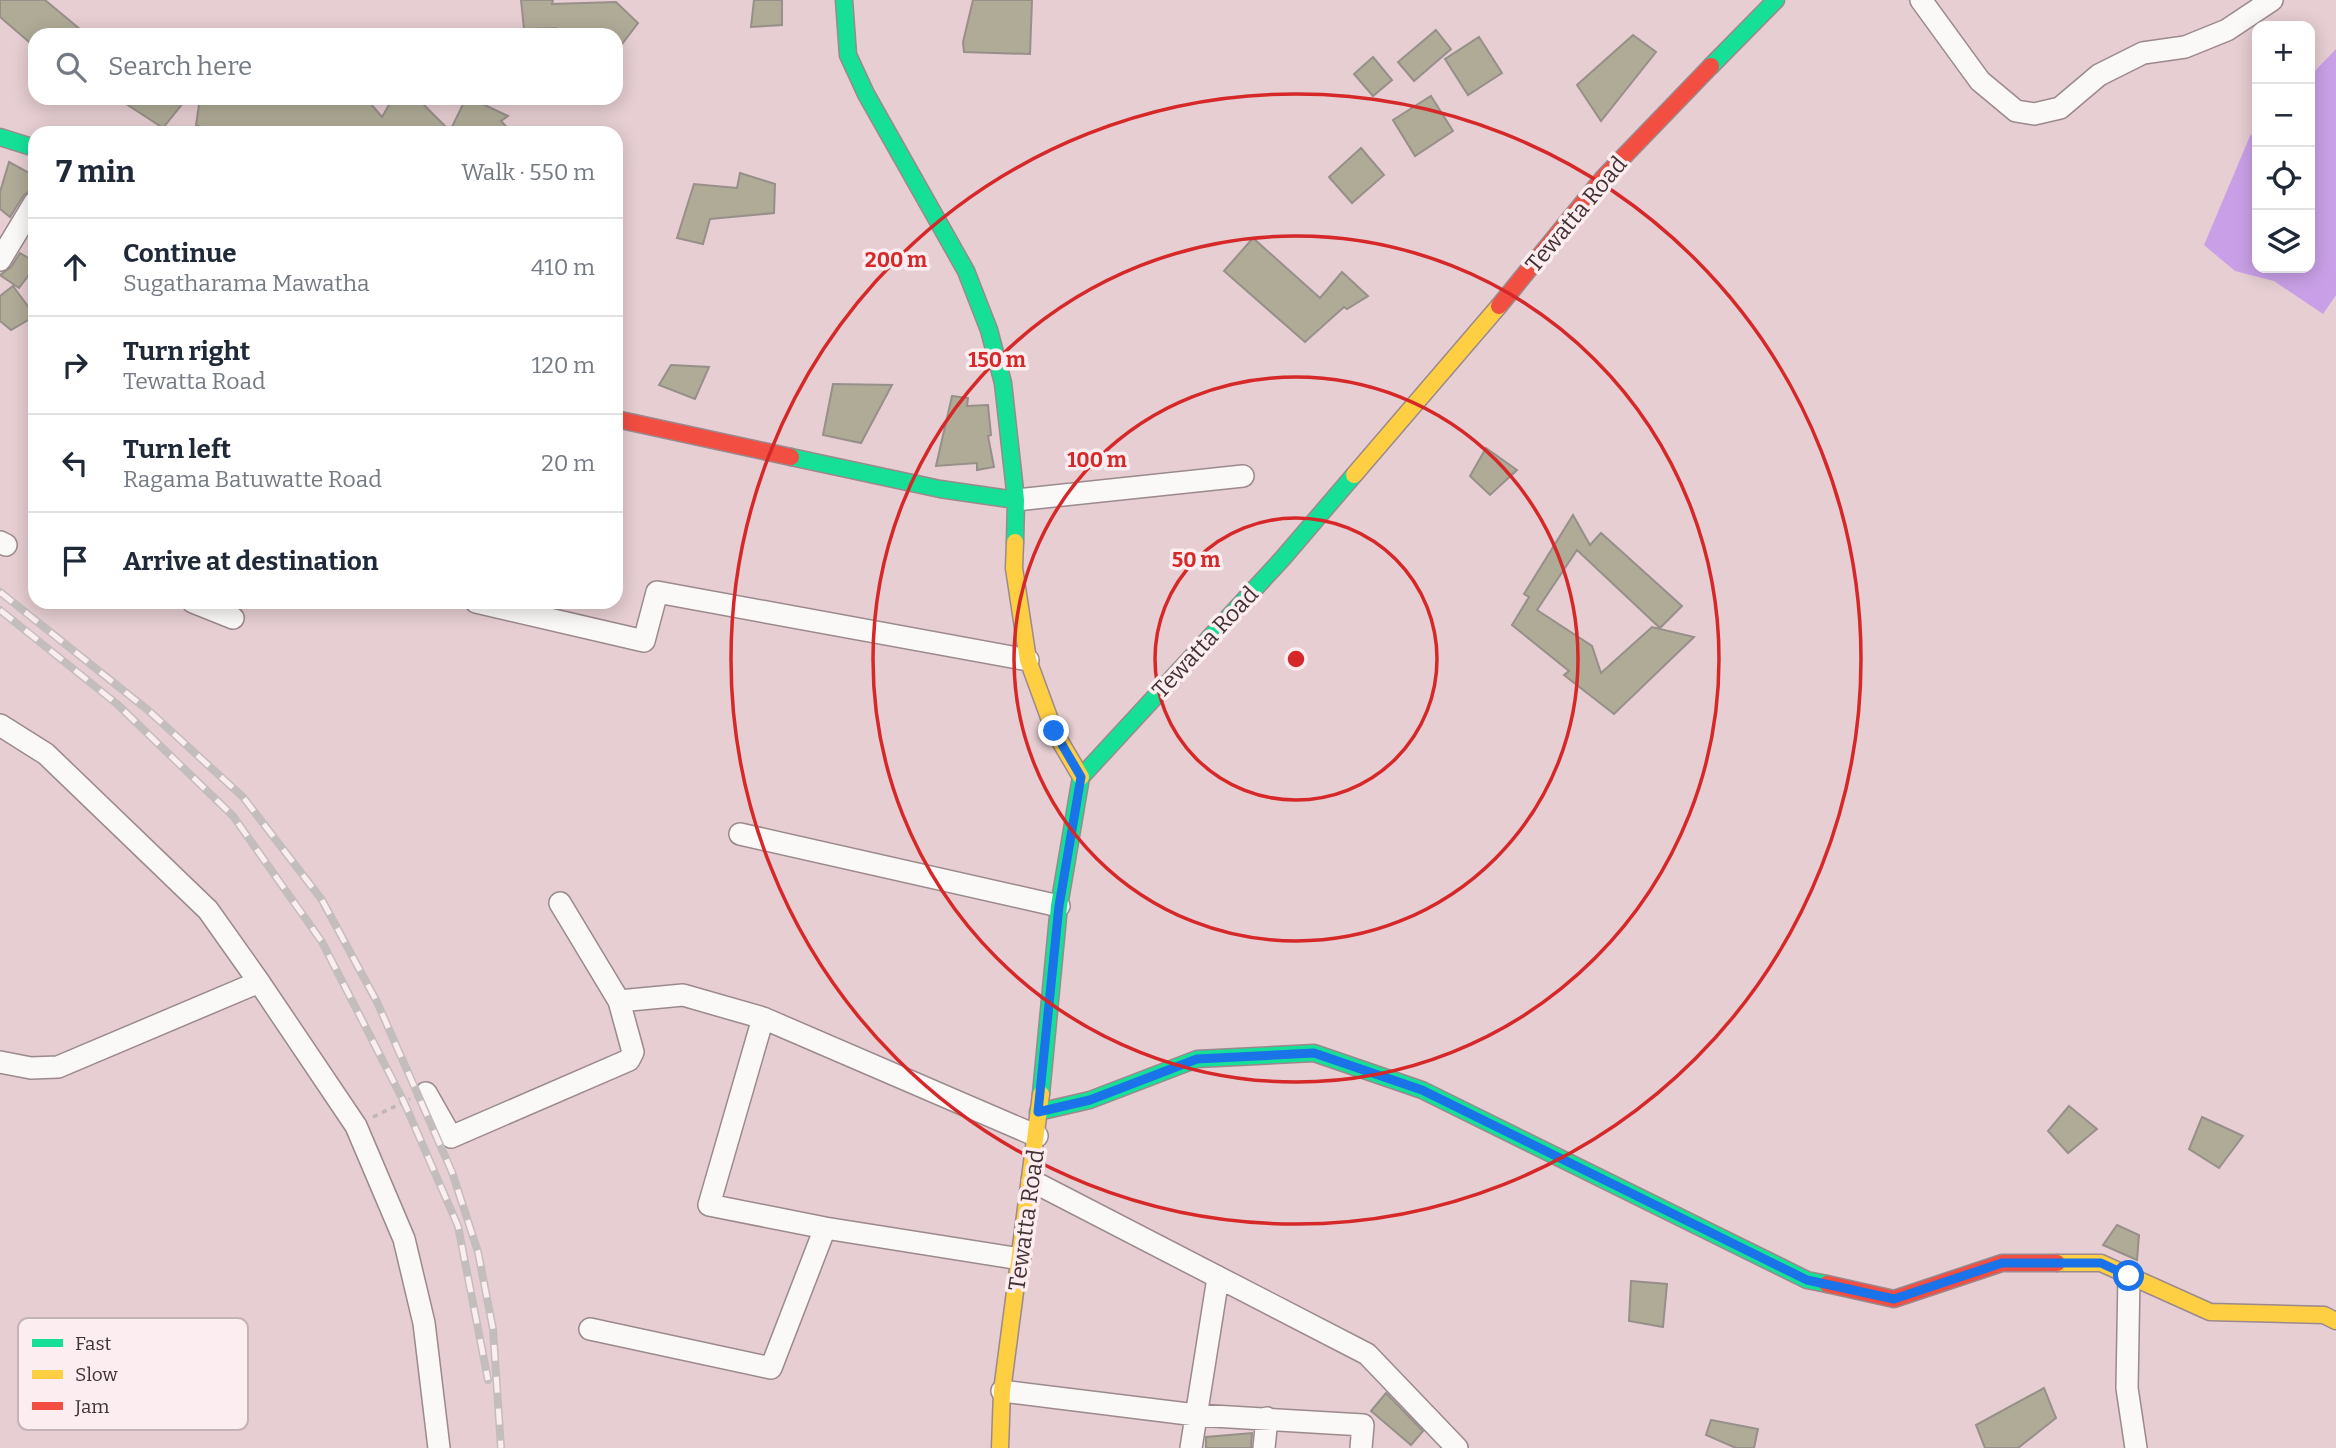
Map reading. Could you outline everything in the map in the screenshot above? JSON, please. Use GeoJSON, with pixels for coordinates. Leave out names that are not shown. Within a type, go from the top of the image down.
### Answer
{"type":"FeatureCollection","features":[{"type":"Feature","properties":{"kind":"street"},"geometry":{"type":"LineString","coordinates":[[844,0],[848,55],[866,94],[965,271],[989,330],[1003,383],[1016,500],[1014,568],[1025,625],[1027,660],[1054,731],[1081,777]]}},
{"type":"Feature","properties":{"kind":"street","name":"Tewatta Road"},"geometry":{"type":"LineString","coordinates":[[1000,1448],[1003,1391],[1032,1181],[1059,906],[1081,777],[1292,547],[1469,343],[1604,177],[1776,0]]}},
{"type":"Feature","properties":{"kind":"street"},"geometry":{"type":"LineString","coordinates":[[1920,0],[1980,81],[2016,111],[2034,114],[2060,107],[2099,75],[2143,53],[2185,47],[2217,34],[2272,0]]}},
{"type":"Feature","properties":{"kind":"street"},"geometry":{"type":"LineString","coordinates":[[0,137],[28,146]]}},
{"type":"Feature","properties":{"kind":"street"},"geometry":{"type":"LineString","coordinates":[[0,260],[28,214]]}},
{"type":"Feature","properties":{"kind":"street"},"geometry":{"type":"LineString","coordinates":[[623,421],[940,489],[1016,500],[1243,476]]}},
{"type":"Feature","properties":{"kind":"street"},"geometry":{"type":"LineString","coordinates":[[505,609],[644,641],[657,592],[1027,660]]}},
{"type":"Feature","properties":{"kind":"street"},"geometry":{"type":"LineString","coordinates":[[210,609],[233,618]]}},
{"type":"Feature","properties":{"kind":"street"},"geometry":{"type":"LineString","coordinates":[[0,725],[46,754],[208,910],[355,1126],[404,1239],[425,1322],[439,1448]]}},
{"type":"Feature","properties":{"kind":"street"},"geometry":{"type":"LineString","coordinates":[[740,834],[1059,906]]}},
{"type":"Feature","properties":{"kind":"street"},"geometry":{"type":"LineString","coordinates":[[426,1093],[451,1137],[629,1059],[633,1052],[619,1001],[560,903]]}},
{"type":"Feature","properties":{"kind":"street"},"geometry":{"type":"LineString","coordinates":[[0,1062],[31,1068],[58,1067],[259,982]]}},
{"type":"Feature","properties":{"kind":"street"},"geometry":{"type":"LineString","coordinates":[[619,1001],[684,995],[763,1018],[1037,1136]]}},
{"type":"Feature","properties":{"kind":"street"},"geometry":{"type":"LineString","coordinates":[[763,1018],[709,1205],[825,1228],[1020,1259]]}},
{"type":"Feature","properties":{"kind":"street"},"geometry":{"type":"LineString","coordinates":[[1038,1112],[1090,1100],[1197,1059],[1314,1053],[1422,1090],[1807,1280],[1894,1299],[2002,1263],[2101,1263],[2210,1312],[2324,1315],[2336,1321]]}},
{"type":"Feature","properties":{"kind":"street"},"geometry":{"type":"LineString","coordinates":[[1032,1181],[1367,1354],[1457,1448]]}},
{"type":"Feature","properties":{"kind":"street"},"geometry":{"type":"LineString","coordinates":[[590,1329],[771,1368],[825,1228]]}},
{"type":"Feature","properties":{"kind":"street"},"geometry":{"type":"LineString","coordinates":[[2129,1276],[2127,1388],[2136,1448]]}},
{"type":"Feature","properties":{"kind":"street"},"geometry":{"type":"LineString","coordinates":[[1191,1448],[1218,1278]]}},
{"type":"Feature","properties":{"kind":"street"},"geometry":{"type":"LineString","coordinates":[[1003,1391],[1196,1415],[1363,1425],[1361,1448]]}},
{"type":"Feature","properties":{"kind":"street"},"geometry":{"type":"LineString","coordinates":[[1264,1448],[1267,1418]]}},
{"type":"Feature","properties":{"kind":"path"},"geometry":{"type":"LineString","coordinates":[[355,1126],[426,1093]]}},
{"type":"Feature","properties":{"kind":"shaded area"},"geometry":{"type":"Polygon","coordinates":[[[2336,49],[2336,295],[2323,314],[2274,281],[2235,271],[2204,245],[2252,134],[2252,273],[2315,273],[2315,71],[2336,49]]]}},
{"type":"Feature","properties":{"kind":"building"},"geometry":{"type":"Polygon","coordinates":[[[0,0],[45,0],[79,28],[28,28],[28,41],[0,17],[0,0]]]}},
{"type":"Feature","properties":{"kind":"building"},"geometry":{"type":"Polygon","coordinates":[[[521,0],[553,0],[552,4],[616,2],[638,23],[623,43],[623,28],[524,28],[521,0]]]}},
{"type":"Feature","properties":{"kind":"building"},"geometry":{"type":"Polygon","coordinates":[[[754,0],[782,0],[782,25],[751,27],[754,0]]]}},
{"type":"Feature","properties":{"kind":"building"},"geometry":{"type":"Polygon","coordinates":[[[973,0],[1032,0],[1030,54],[964,52],[963,42],[973,0]]]}},
{"type":"Feature","properties":{"kind":"building"},"geometry":{"type":"Polygon","coordinates":[[[1436,30],[1451,49],[1414,81],[1398,62],[1436,30]]]}},
{"type":"Feature","properties":{"kind":"building"},"geometry":{"type":"Polygon","coordinates":[[[1633,35],[1656,52],[1601,121],[1577,85],[1633,35]]]}},
{"type":"Feature","properties":{"kind":"building"},"geometry":{"type":"Polygon","coordinates":[[[1479,37],[1502,73],[1468,95],[1445,59],[1479,37]]]}},
{"type":"Feature","properties":{"kind":"building"},"geometry":{"type":"Polygon","coordinates":[[[1373,57],[1392,80],[1373,96],[1354,74],[1373,57]]]}},
{"type":"Feature","properties":{"kind":"building"},"geometry":{"type":"Polygon","coordinates":[[[1431,96],[1453,131],[1415,156],[1393,120],[1431,96]]]}},
{"type":"Feature","properties":{"kind":"building"},"geometry":{"type":"Polygon","coordinates":[[[128,105],[181,105],[165,126],[160,126],[128,105]]]}},
{"type":"Feature","properties":{"kind":"building"},"geometry":{"type":"Polygon","coordinates":[[[199,105],[372,105],[382,117],[389,105],[424,105],[445,126],[198,126],[196,125],[199,105]]]}},
{"type":"Feature","properties":{"kind":"building"},"geometry":{"type":"Polygon","coordinates":[[[463,105],[485,105],[508,116],[501,121],[506,126],[452,126],[463,105]]]}},
{"type":"Feature","properties":{"kind":"building"},"geometry":{"type":"Polygon","coordinates":[[[1361,148],[1384,175],[1352,203],[1329,177],[1361,148]]]}},
{"type":"Feature","properties":{"kind":"building"},"geometry":{"type":"Polygon","coordinates":[[[9,162],[28,172],[28,192],[10,217],[0,209],[0,192],[9,162]]]}},
{"type":"Feature","properties":{"kind":"building"},"geometry":{"type":"Polygon","coordinates":[[[740,173],[775,184],[774,213],[710,219],[703,244],[677,238],[694,184],[737,188],[740,173]]]}},
{"type":"Feature","properties":{"kind":"building"},"geometry":{"type":"Polygon","coordinates":[[[1253,238],[1320,298],[1342,272],[1368,296],[1347,309],[1344,307],[1305,342],[1224,271],[1253,238]]]}},
{"type":"Feature","properties":{"kind":"building"},"geometry":{"type":"Polygon","coordinates":[[[20,253],[28,258],[28,276],[19,288],[0,275],[11,267],[20,253]]]}},
{"type":"Feature","properties":{"kind":"building"},"geometry":{"type":"Polygon","coordinates":[[[13,286],[28,306],[28,320],[11,330],[0,321],[0,296],[13,286]]]}},
{"type":"Feature","properties":{"kind":"building"},"geometry":{"type":"Polygon","coordinates":[[[671,365],[709,367],[695,399],[659,385],[671,365]]]}},
{"type":"Feature","properties":{"kind":"building"},"geometry":{"type":"Polygon","coordinates":[[[833,384],[892,385],[861,443],[823,435],[833,384]]]}},
{"type":"Feature","properties":{"kind":"building"},"geometry":{"type":"Polygon","coordinates":[[[952,396],[968,398],[967,406],[988,405],[991,435],[988,436],[994,467],[977,470],[977,463],[936,466],[952,396]]]}},
{"type":"Feature","properties":{"kind":"building"},"geometry":{"type":"Polygon","coordinates":[[[1486,448],[1517,470],[1490,495],[1470,476],[1486,448]]]}},
{"type":"Feature","properties":{"kind":"building"},"geometry":{"type":"Polygon","coordinates":[[[1573,515],[1590,545],[1601,533],[1682,606],[1660,628],[1577,550],[1537,610],[1592,646],[1601,673],[1652,627],[1694,637],[1614,714],[1564,675],[1569,671],[1512,625],[1529,597],[1524,594],[1573,515]]]}},
{"type":"Feature","properties":{"kind":"building"},"geometry":{"type":"Polygon","coordinates":[[[2069,1106],[2097,1129],[2068,1153],[2048,1131],[2069,1106]]]}},
{"type":"Feature","properties":{"kind":"building"},"geometry":{"type":"Polygon","coordinates":[[[2202,1117],[2243,1136],[2219,1168],[2189,1149],[2202,1117]]]}},
{"type":"Feature","properties":{"kind":"building"},"geometry":{"type":"Polygon","coordinates":[[[2117,1225],[2139,1235],[2137,1260],[2103,1245],[2117,1225]]]}},
{"type":"Feature","properties":{"kind":"building"},"geometry":{"type":"Polygon","coordinates":[[[1631,1281],[1667,1284],[1663,1327],[1629,1321],[1631,1281]]]}},
{"type":"Feature","properties":{"kind":"building"},"geometry":{"type":"Polygon","coordinates":[[[2044,1388],[2056,1418],[2018,1448],[1985,1448],[1976,1425],[2044,1388]]]}},
{"type":"Feature","properties":{"kind":"building"},"geometry":{"type":"Polygon","coordinates":[[[1386,1393],[1423,1431],[1411,1445],[1371,1411],[1386,1393]]]}},
{"type":"Feature","properties":{"kind":"building"},"geometry":{"type":"Polygon","coordinates":[[[1711,1420],[1758,1429],[1754,1448],[1736,1448],[1706,1435],[1711,1420]]]}},
{"type":"Feature","properties":{"kind":"building"},"geometry":{"type":"Polygon","coordinates":[[[1252,1433],[1251,1448],[1206,1448],[1206,1437],[1252,1433]]]}},
{"type":"Feature","properties":{"kind":"railway"},"geometry":{"type":"LineString","coordinates":[[0,592],[149,711],[243,797],[322,900],[377,1002],[452,1172],[478,1252],[493,1329],[501,1448]]}},
{"type":"Feature","properties":{"kind":"railway"},"geometry":{"type":"LineString","coordinates":[[0,610],[117,704],[233,816],[322,942],[404,1102],[458,1226],[488,1380]]}},
{"type":"Feature","properties":{"kind":"traffic: fast"},"geometry":{"type":"LineString","coordinates":[[844,0],[848,55],[866,94],[966,271],[989,330],[1003,383],[1016,500],[1015,542]]}},
{"type":"Feature","properties":{"kind":"traffic: fast"},"geometry":{"type":"LineString","coordinates":[[1711,66],[1776,0]]}},
{"type":"Feature","properties":{"kind":"traffic: fast"},"geometry":{"type":"LineString","coordinates":[[0,137],[28,146]]}},
{"type":"Feature","properties":{"kind":"traffic: fast"},"geometry":{"type":"LineString","coordinates":[[791,457],[940,489],[1016,500]]}},
{"type":"Feature","properties":{"kind":"traffic: fast"},"geometry":{"type":"LineString","coordinates":[[1041,1094],[1059,906],[1081,777],[1283,558],[1354,475]]}},
{"type":"Feature","properties":{"kind":"traffic: fast"},"geometry":{"type":"LineString","coordinates":[[1038,1112],[1090,1100],[1197,1059],[1314,1053],[1422,1090],[1807,1280],[1827,1284]]}},
{"type":"Feature","properties":{"kind":"traffic: slow"},"geometry":{"type":"LineString","coordinates":[[1354,475],[1499,306]]}},
{"type":"Feature","properties":{"kind":"traffic: slow"},"geometry":{"type":"LineString","coordinates":[[1015,542],[1014,568],[1028,660],[1054,731],[1081,777]]}},
{"type":"Feature","properties":{"kind":"traffic: slow"},"geometry":{"type":"LineString","coordinates":[[1000,1448],[1002,1391],[1041,1094]]}},
{"type":"Feature","properties":{"kind":"traffic: slow"},"geometry":{"type":"LineString","coordinates":[[2057,1263],[2101,1263],[2210,1312],[2324,1315],[2336,1321]]}},
{"type":"Feature","properties":{"kind":"traffic: jam"},"geometry":{"type":"LineString","coordinates":[[1499,306],[1604,177],[1711,66]]}},
{"type":"Feature","properties":{"kind":"traffic: jam"},"geometry":{"type":"LineString","coordinates":[[623,421],[791,457]]}},
{"type":"Feature","properties":{"kind":"traffic: jam"},"geometry":{"type":"LineString","coordinates":[[1827,1284],[1894,1299],[2002,1263],[2057,1263]]}},
{"type":"Feature","properties":{"kind":"route"},"geometry":{"type":"LineString","coordinates":[[1054,731],[1081,777],[1059,906],[1038,1112],[1090,1100],[1197,1059],[1314,1053],[1422,1090],[1807,1280],[1894,1299],[2002,1263],[2101,1263],[2129,1276]]}}]}
